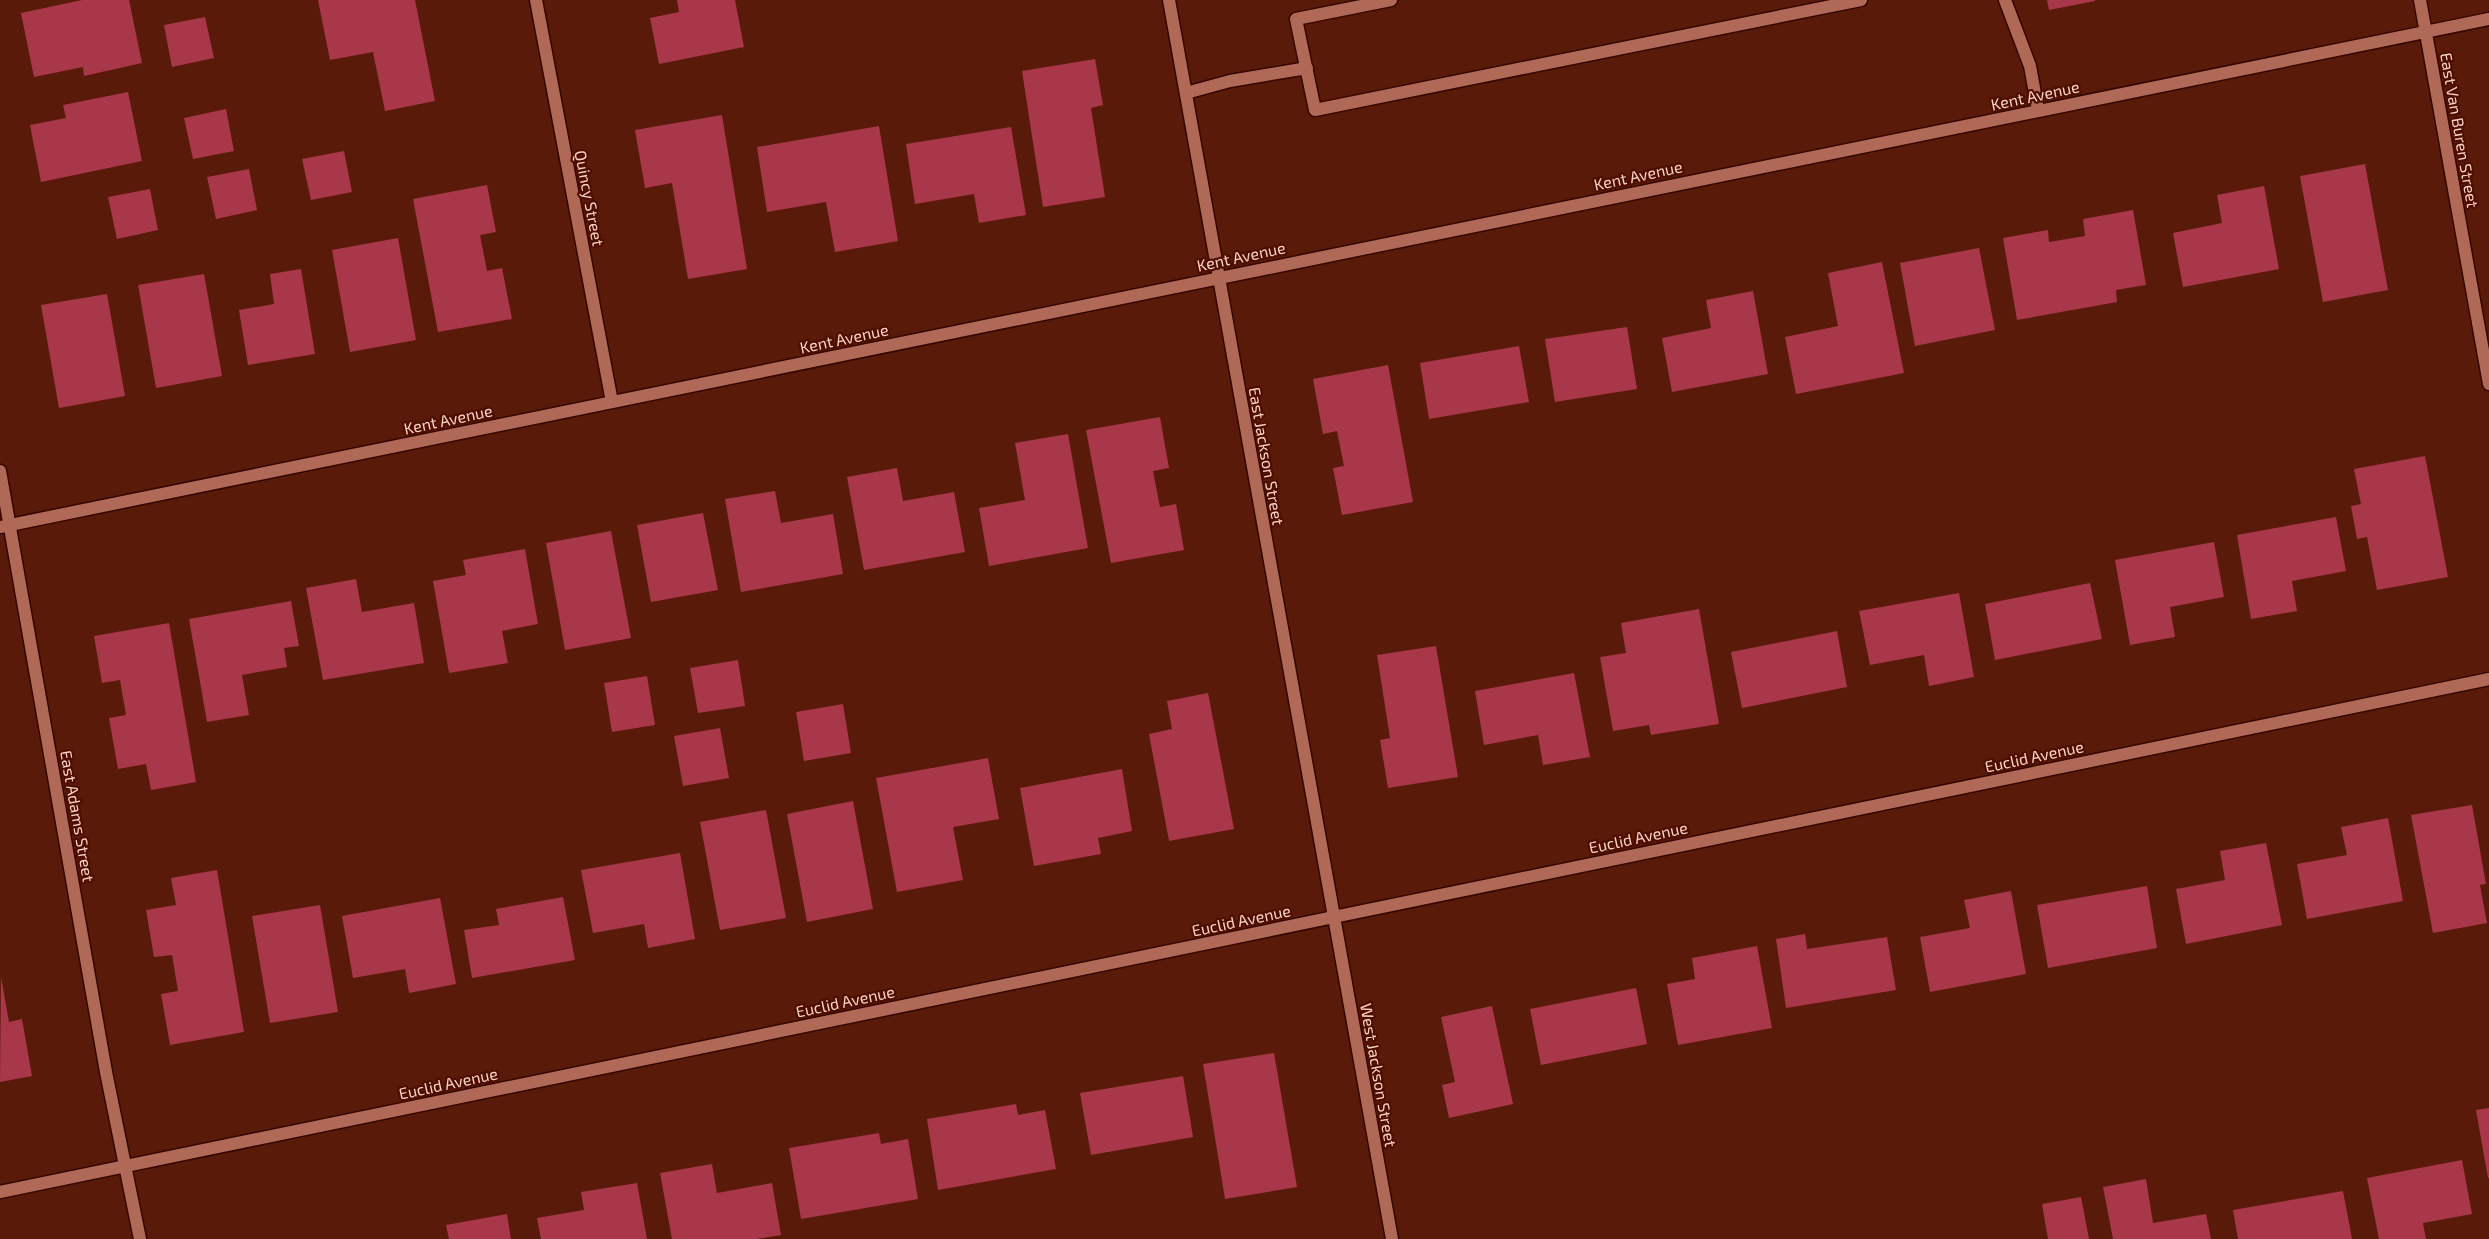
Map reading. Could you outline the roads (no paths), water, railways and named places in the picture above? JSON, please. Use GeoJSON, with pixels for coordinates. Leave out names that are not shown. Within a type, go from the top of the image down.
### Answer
{"type":"FeatureCollection","features":[{"type":"Feature","properties":{"kind":"street","name":"Quincy Street"},"geometry":{"type":"LineString","coordinates":[[536,0],[612,402]]}},
{"type":"Feature","properties":{"kind":"street","name":"East Jackson Street"},"geometry":{"type":"LineString","coordinates":[[1169,0],[1333,917]]}},
{"type":"Feature","properties":{"kind":"street"},"geometry":{"type":"LineString","coordinates":[[1391,0],[1296,19],[1315,110],[1861,0]]}},
{"type":"Feature","properties":{"kind":"street"},"geometry":{"type":"LineString","coordinates":[[2005,0],[2030,66],[2038,110]]}},
{"type":"Feature","properties":{"kind":"street","name":"East Van Buren Street"},"geometry":{"type":"LineString","coordinates":[[2420,0],[2489,384]]}},
{"type":"Feature","properties":{"kind":"street","name":"Kent Avenue"},"geometry":{"type":"LineString","coordinates":[[5,526],[2489,18]]}},
{"type":"Feature","properties":{"kind":"street"},"geometry":{"type":"LineString","coordinates":[[1186,93],[1230,81],[1307,68]]}},
{"type":"Feature","properties":{"kind":"street","name":"East Adams Street"},"geometry":{"type":"LineString","coordinates":[[0,470],[5,526],[106,1072],[140,1239]]}},
{"type":"Feature","properties":{"kind":"street","name":"Euclid Avenue"},"geometry":{"type":"LineString","coordinates":[[0,1192],[2489,679]]}},
{"type":"Feature","properties":{"kind":"street","name":"West Jackson Street"},"geometry":{"type":"LineString","coordinates":[[1333,917],[1392,1239]]}}]}
